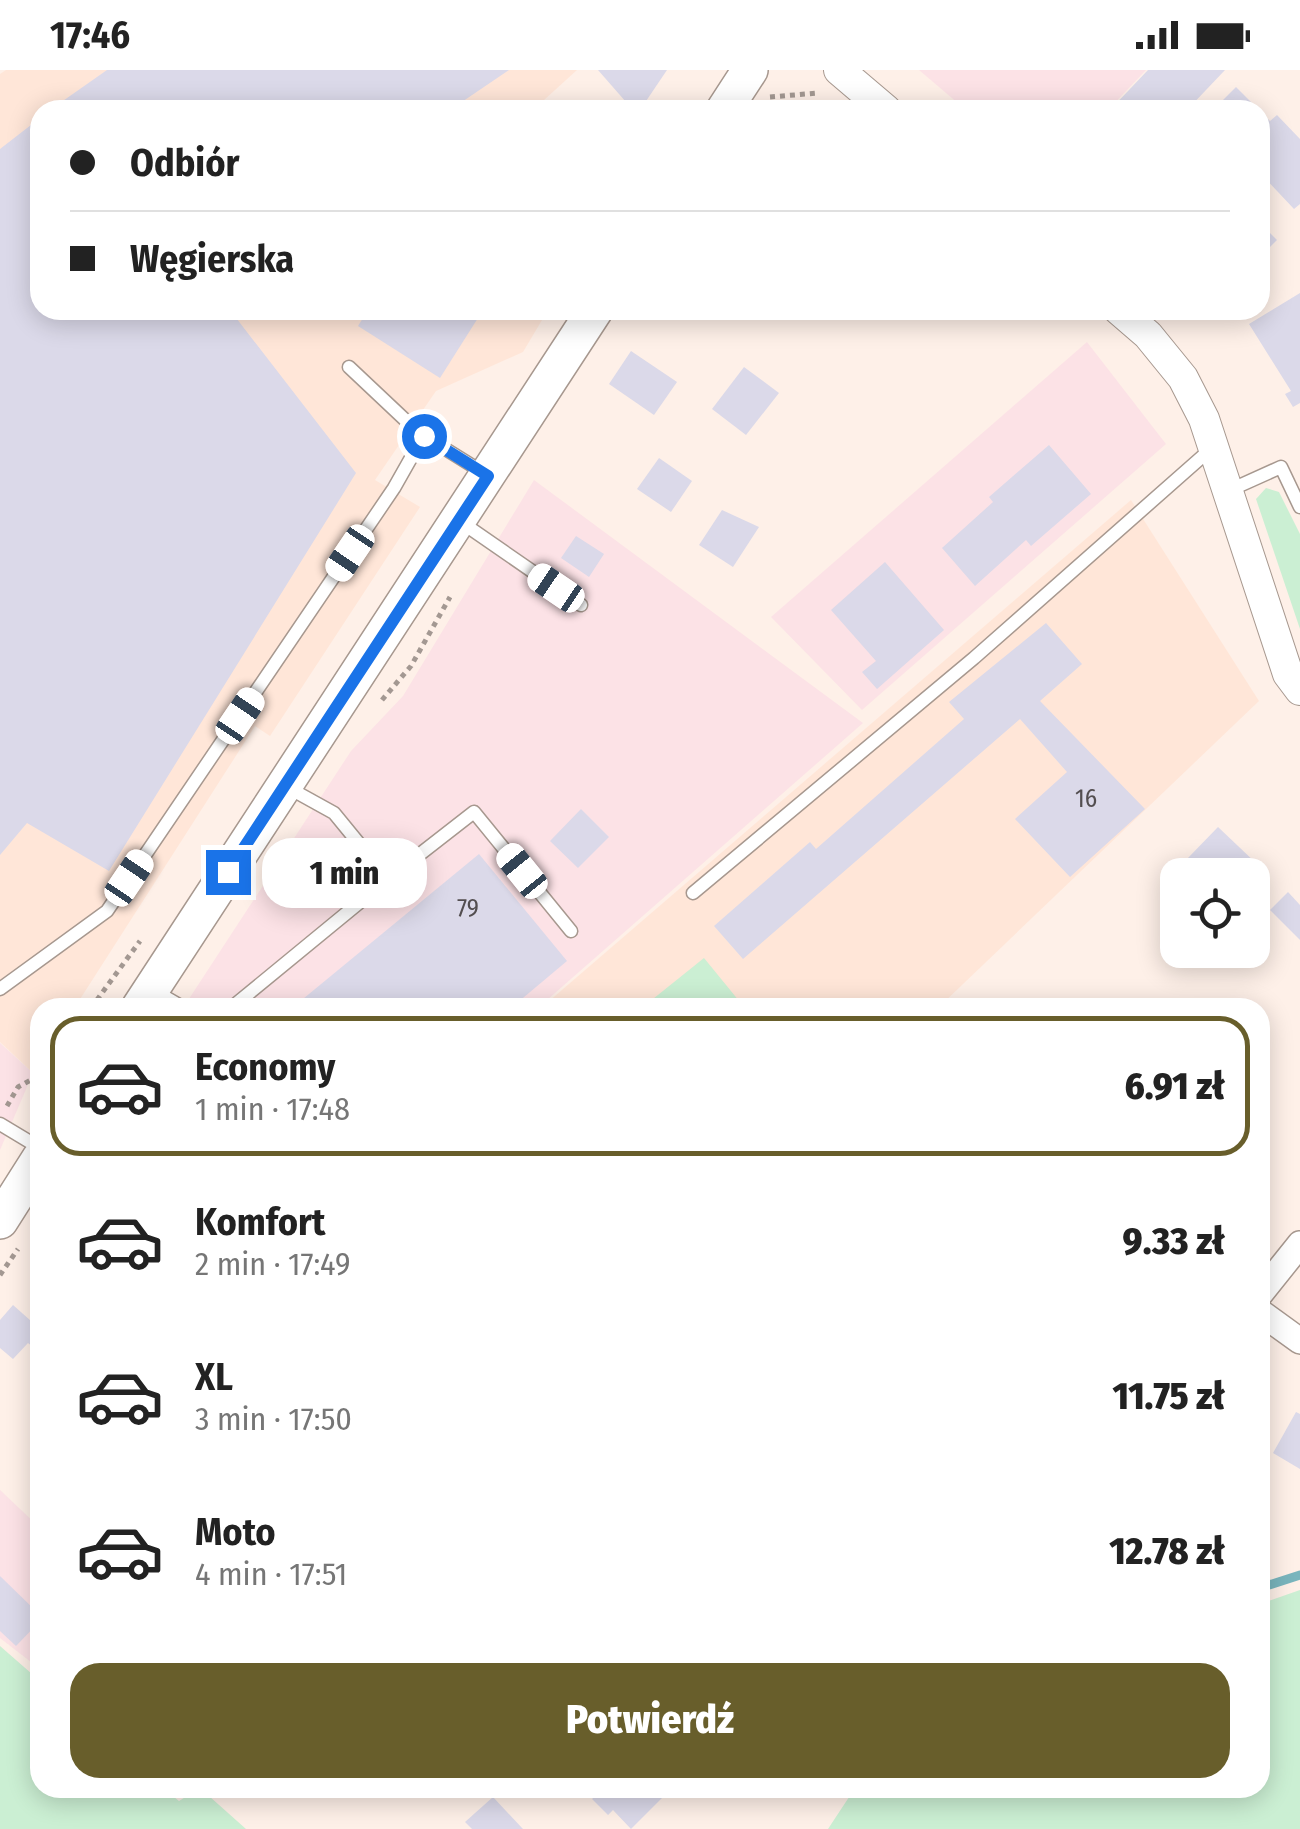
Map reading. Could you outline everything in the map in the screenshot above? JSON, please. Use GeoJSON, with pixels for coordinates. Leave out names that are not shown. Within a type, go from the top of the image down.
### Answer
{"type":"FeatureCollection","features":[{"type":"Feature","properties":{"kind":"main road"},"geometry":{"type":"LineString","coordinates":[[737,100],[758,84]]}},
{"type":"Feature","properties":{"kind":"main road"},"geometry":{"type":"LineString","coordinates":[[145,998],[589,320]]}},
{"type":"Feature","properties":{"kind":"main road"},"geometry":{"type":"LineString","coordinates":[[0,1221],[30,1174]]}},
{"type":"Feature","properties":{"kind":"street"},"geometry":{"type":"LineString","coordinates":[[840,71],[874,100]]}},
{"type":"Feature","properties":{"kind":"street"},"geometry":{"type":"LineString","coordinates":[[1131,320],[1183,378],[1230,490],[1288,674],[1300,690]]}},
{"type":"Feature","properties":{"kind":"street"},"geometry":{"type":"LineString","coordinates":[[1270,1282],[1300,1244]]}},
{"type":"Feature","properties":{"kind":"street"},"geometry":{"type":"LineString","coordinates":[[1270,1320],[1300,1342]]}},
{"type":"Feature","properties":{"kind":"lane"},"geometry":{"type":"LineString","coordinates":[[349,367],[424,436],[488,476]]}},
{"type":"Feature","properties":{"kind":"lane"},"geometry":{"type":"LineString","coordinates":[[0,989],[107,911],[394,488],[424,436]]}},
{"type":"Feature","properties":{"kind":"lane"},"geometry":{"type":"LineString","coordinates":[[694,893],[974,658],[1214,446]]}},
{"type":"Feature","properties":{"kind":"lane"},"geometry":{"type":"LineString","coordinates":[[1230,490],[1281,468],[1300,507]]}},
{"type":"Feature","properties":{"kind":"lane"},"geometry":{"type":"LineString","coordinates":[[459,520],[581,606]]}},
{"type":"Feature","properties":{"kind":"lane"},"geometry":{"type":"LineString","coordinates":[[285,785],[334,813],[388,879]]}},
{"type":"Feature","properties":{"kind":"lane"},"geometry":{"type":"LineString","coordinates":[[243,998],[474,812],[571,931]]}},
{"type":"Feature","properties":{"kind":"lane"},"geometry":{"type":"LineString","coordinates":[[0,1121],[30,1141]]}},
{"type":"Feature","properties":{"kind":"path"},"geometry":{"type":"LineString","coordinates":[[758,84],[786,92],[823,93],[840,71]]}},
{"type":"Feature","properties":{"kind":"path"},"geometry":{"type":"LineString","coordinates":[[0,1121],[18,1087],[30,1080]]}},
{"type":"Feature","properties":{"kind":"shaded area"},"geometry":{"type":"Polygon","coordinates":[[[6,70],[577,70],[544,100],[30,100],[30,320],[542,320],[523,352],[436,391],[375,480],[420,507],[270,736],[255,726],[81,998],[30,998],[30,1070],[0,1042],[0,74],[6,70]]]}},
{"type":"Feature","properties":{"kind":"shaded area"},"geometry":{"type":"Polygon","coordinates":[[[919,70],[1146,70],[1118,100],[954,100],[919,70]]]}},
{"type":"Feature","properties":{"kind":"shaded area"},"geometry":{"type":"Polygon","coordinates":[[[1087,342],[1166,444],[862,710],[771,617],[1087,342]]]}},
{"type":"Feature","properties":{"kind":"shaded area"},"geometry":{"type":"Polygon","coordinates":[[[534,480],[863,723],[549,998],[190,998],[351,751],[403,696],[534,480]]]}},
{"type":"Feature","properties":{"kind":"shaded area"},"geometry":{"type":"Polygon","coordinates":[[[1131,500],[1259,701],[948,998],[553,998],[1131,500]]]}},
{"type":"Feature","properties":{"kind":"shaded area"},"geometry":{"type":"Polygon","coordinates":[[[0,1043],[30,1070],[30,1080],[0,1150],[0,1043]]]}},
{"type":"Feature","properties":{"kind":"shaded area"},"geometry":{"type":"Polygon","coordinates":[[[0,1490],[30,1518],[30,1661],[0,1638],[0,1490]]]}},
{"type":"Feature","properties":{"kind":"green space"},"geometry":{"type":"Polygon","coordinates":[[[1266,488],[1279,492],[1300,534],[1300,629],[1256,499],[1266,488]]]}},
{"type":"Feature","properties":{"kind":"green space"},"geometry":{"type":"Polygon","coordinates":[[[704,958],[737,998],[654,998],[704,958]]]}},
{"type":"Feature","properties":{"kind":"green space"},"geometry":{"type":"Polygon","coordinates":[[[1300,1590],[1300,1829],[828,1829],[848,1798],[1270,1798],[1270,1600],[1300,1590]]]}},
{"type":"Feature","properties":{"kind":"green space"},"geometry":{"type":"Polygon","coordinates":[[[0,1646],[30,1672],[30,1798],[179,1801],[211,1798],[246,1829],[0,1829],[0,1646]]]}},
{"type":"Feature","properties":{"kind":"building"},"geometry":{"type":"Polygon","coordinates":[[[107,70],[509,70],[465,100],[64,100],[107,70]]]}},
{"type":"Feature","properties":{"kind":"building"},"geometry":{"type":"Polygon","coordinates":[[[598,70],[667,70],[647,100],[624,100],[598,70]]]}},
{"type":"Feature","properties":{"kind":"building"},"geometry":{"type":"Polygon","coordinates":[[[1148,70],[1225,70],[1196,100],[1120,100],[1148,70]]]}},
{"type":"Feature","properties":{"kind":"building"},"geometry":{"type":"Polygon","coordinates":[[[1236,87],[1249,100],[1223,100],[1236,87]]]}},
{"type":"Feature","properties":{"kind":"building"},"geometry":{"type":"Polygon","coordinates":[[[1277,115],[1300,139],[1300,204],[1294,209],[1270,184],[1270,121],[1277,115]]]}},
{"type":"Feature","properties":{"kind":"building"},"geometry":{"type":"Polygon","coordinates":[[[30,126],[30,320],[238,320],[356,473],[109,871],[27,823],[0,855],[0,149],[30,126]]]}},
{"type":"Feature","properties":{"kind":"building"},"geometry":{"type":"Polygon","coordinates":[[[1300,293],[1300,403],[1293,407],[1285,394],[1291,391],[1249,324],[1270,320],[1270,311],[1300,293]]]}},
{"type":"Feature","properties":{"kind":"building"},"geometry":{"type":"Polygon","coordinates":[[[362,320],[477,320],[440,378],[358,326],[362,320]]]}},
{"type":"Feature","properties":{"kind":"building"},"geometry":{"type":"Polygon","coordinates":[[[631,351],[677,382],[654,415],[609,384],[631,351]]]}},
{"type":"Feature","properties":{"kind":"building"},"geometry":{"type":"Polygon","coordinates":[[[744,367],[779,393],[746,435],[712,409],[744,367]]]}},
{"type":"Feature","properties":{"kind":"building"},"geometry":{"type":"Polygon","coordinates":[[[1049,445],[1091,494],[1031,546],[1026,540],[975,586],[942,548],[993,502],[989,497],[1049,445]]]}},
{"type":"Feature","properties":{"kind":"building"},"geometry":{"type":"Polygon","coordinates":[[[659,458],[692,481],[671,512],[637,489],[659,458]]]}},
{"type":"Feature","properties":{"kind":"building"},"geometry":{"type":"Polygon","coordinates":[[[722,510],[759,527],[733,567],[699,545],[722,510]]]}},
{"type":"Feature","properties":{"kind":"building"},"geometry":{"type":"Polygon","coordinates":[[[576,536],[604,554],[589,577],[561,558],[576,536]]]}},
{"type":"Feature","properties":{"kind":"building"},"geometry":{"type":"Polygon","coordinates":[[[885,562],[944,630],[877,689],[862,672],[876,661],[831,610],[885,562]]]}},
{"type":"Feature","properties":{"kind":"building"},"geometry":{"type":"Polygon","coordinates":[[[1046,623],[1082,664],[1040,701],[1145,809],[1070,877],[1015,819],[1067,772],[1020,719],[743,959],[714,926],[810,842],[816,849],[964,719],[949,702],[1046,623]]]}},
{"type":"Feature","properties":{"kind":"building"},"geometry":{"type":"Polygon","coordinates":[[[581,809],[609,837],[578,868],[550,841],[581,809]]]}},
{"type":"Feature","properties":{"kind":"building"},"geometry":{"type":"Polygon","coordinates":[[[1218,827],[1251,858],[1188,858],[1218,827]]]}},
{"type":"Feature","properties":{"kind":"building"},"geometry":{"type":"Polygon","coordinates":[[[479,854],[567,961],[523,998],[304,998],[479,854]]]}},
{"type":"Feature","properties":{"kind":"building"},"geometry":{"type":"Polygon","coordinates":[[[1288,892],[1300,905],[1300,940],[1270,910],[1288,892]]]}},
{"type":"Feature","properties":{"kind":"building"},"geometry":{"type":"Polygon","coordinates":[[[13,1305],[30,1320],[30,1345],[13,1359],[0,1348],[0,1320],[13,1305]]]}},
{"type":"Feature","properties":{"kind":"building"},"geometry":{"type":"Polygon","coordinates":[[[1296,1412],[1300,1414],[1300,1469],[1273,1453],[1296,1412]]]}},
{"type":"Feature","properties":{"kind":"building"},"geometry":{"type":"Polygon","coordinates":[[[0,1576],[30,1605],[30,1631],[16,1646],[0,1631],[0,1576]]]}},
{"type":"Feature","properties":{"kind":"building"},"geometry":{"type":"Polygon","coordinates":[[[494,1798],[523,1829],[472,1829],[465,1822],[494,1798]]]}},
{"type":"Feature","properties":{"kind":"building"},"geometry":{"type":"Polygon","coordinates":[[[662,1798],[631,1829],[613,1810],[608,1815],[592,1799],[662,1798]]]}},
{"type":"Feature","properties":{"kind":"waterway"},"geometry":{"type":"LineString","coordinates":[[1270,1585],[1300,1575]]}},
{"type":"Feature","properties":{"kind":"route"},"geometry":{"type":"LineString","coordinates":[[228,872],[488,476],[424,436]]}}]}
